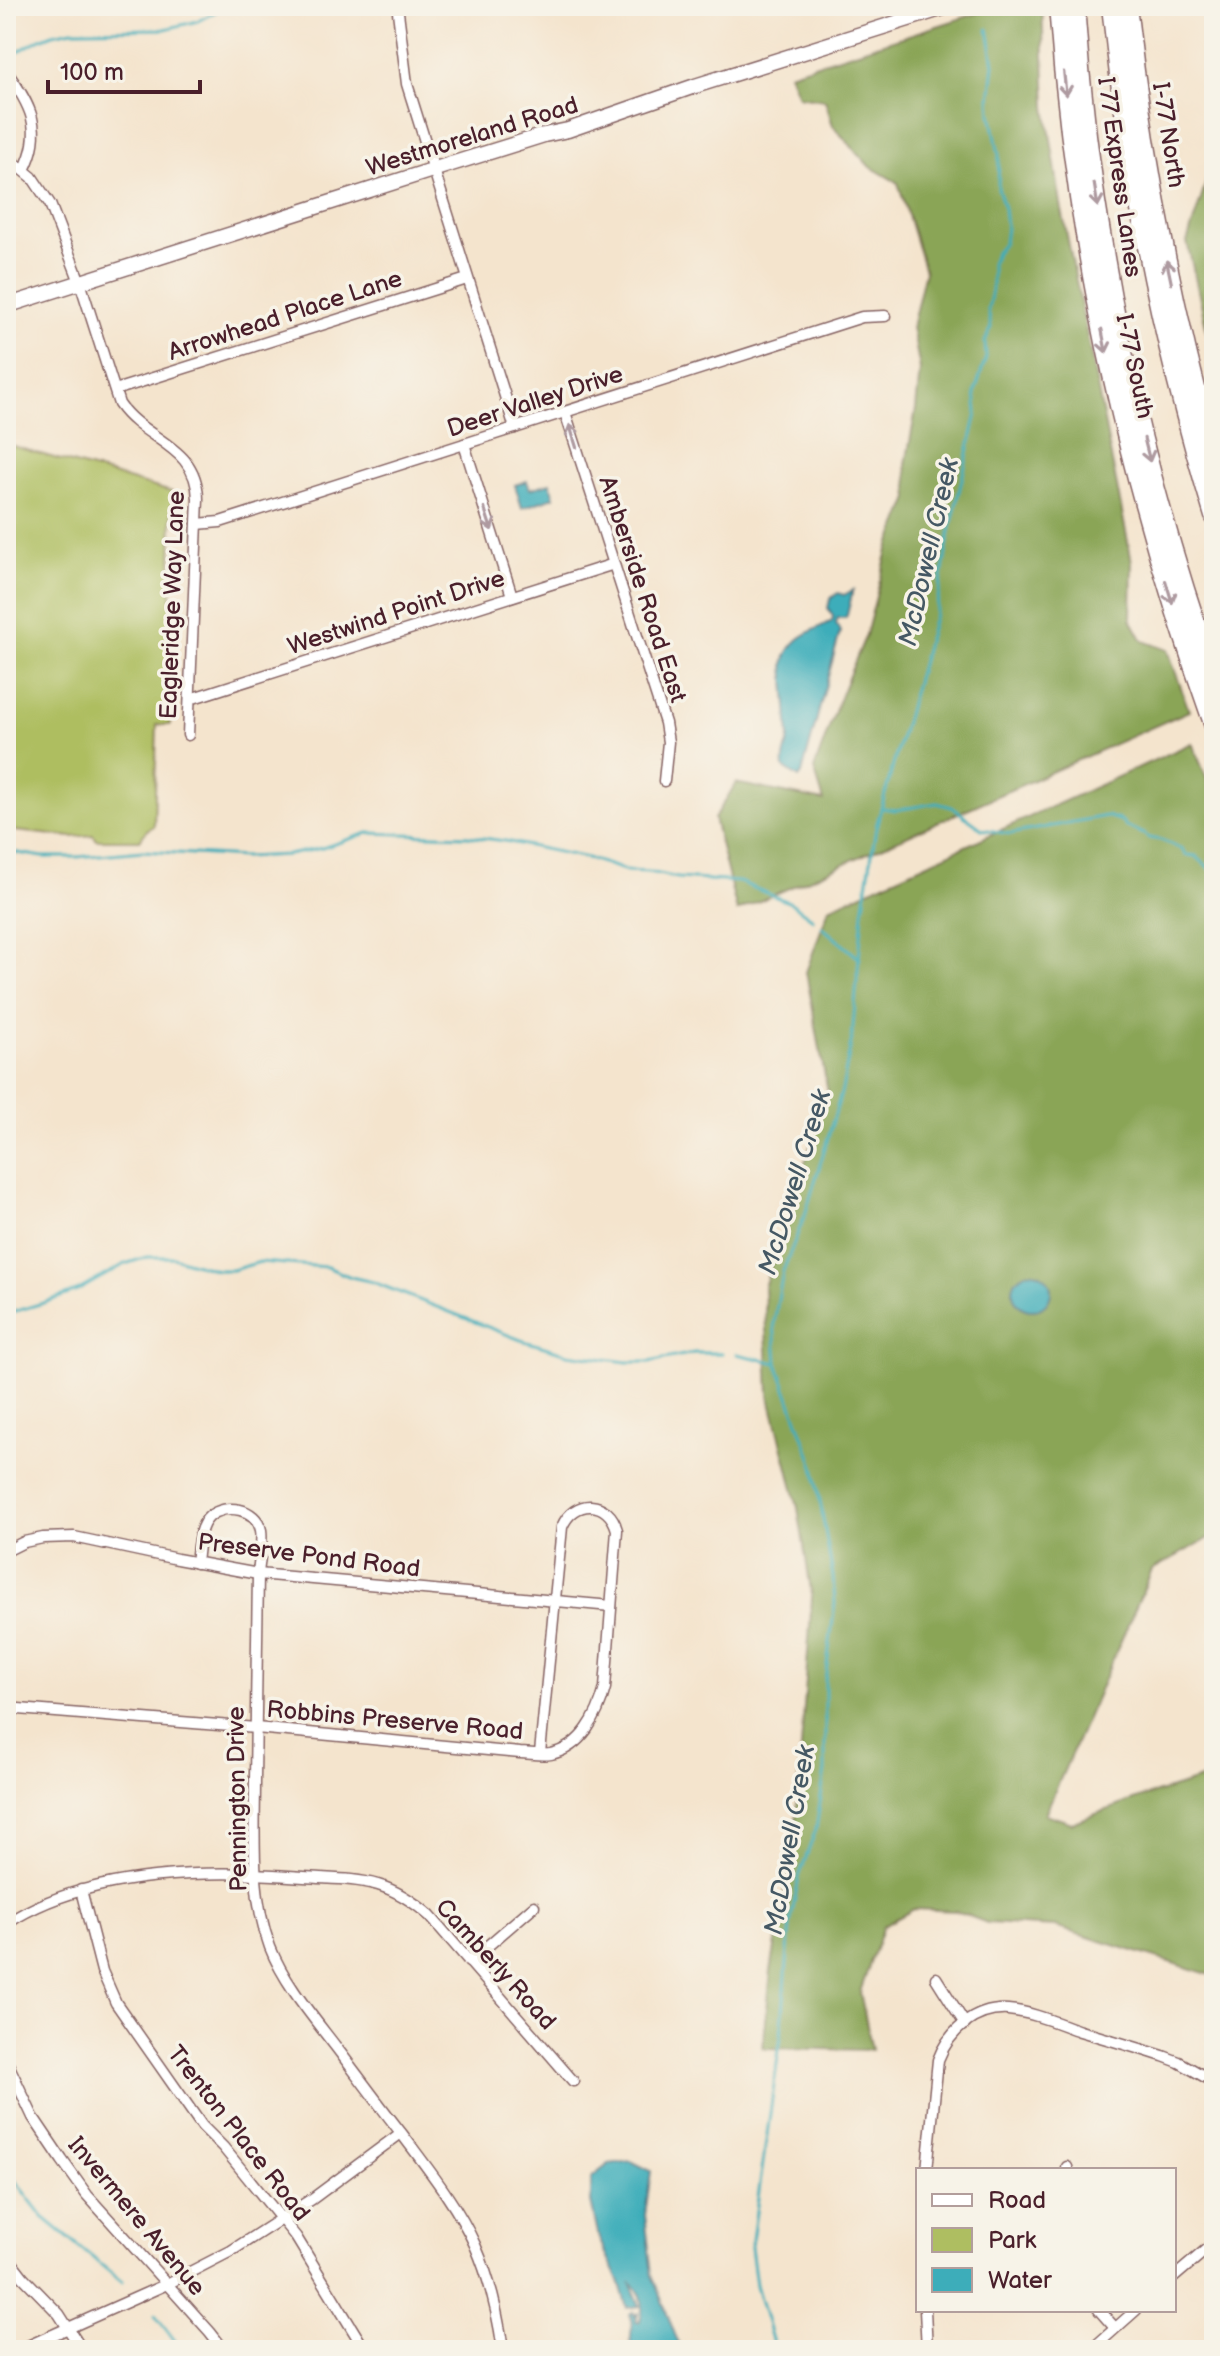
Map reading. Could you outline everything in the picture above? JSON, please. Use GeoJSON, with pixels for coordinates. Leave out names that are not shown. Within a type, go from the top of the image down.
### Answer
{"type":"FeatureCollection","features":[{"type":"Feature","properties":{"kind":"highway","name":"I-77 South"},"geometry":{"type":"LineString","coordinates":[[1058,6],[1077,183],[1106,347],[1156,550],[1214,726]]}},
{"type":"Feature","properties":{"kind":"highway","name":"I 77 Express Lanes"},"geometry":{"type":"LineString","coordinates":[[1075,6],[1094,181],[1119,331],[1161,505],[1214,676]]}},
{"type":"Feature","properties":{"kind":"highway","name":"I 77 Express Lanes"},"geometry":{"type":"LineString","coordinates":[[1111,6],[1126,126],[1150,263],[1174,371],[1214,516]]}},
{"type":"Feature","properties":{"kind":"highway","name":"I-77 North"},"geometry":{"type":"LineString","coordinates":[[1127,6],[1144,137],[1166,259],[1214,457]]}},
{"type":"Feature","properties":{"kind":"street"},"geometry":{"type":"LineString","coordinates":[[400,6],[398,12],[407,84],[515,428]]}},
{"type":"Feature","properties":{"kind":"street","name":"Westmoreland Road"},"geometry":{"type":"LineString","coordinates":[[6,306],[433,169],[568,130],[695,86],[950,6]]}},
{"type":"Feature","properties":{"kind":"street"},"geometry":{"type":"LineString","coordinates":[[6,71],[26,100],[34,126],[31,153],[24,170]]}},
{"type":"Feature","properties":{"kind":"street","name":"Eagleridge Way Lane"},"geometry":{"type":"LineString","coordinates":[[6,156],[24,170],[50,204],[124,412],[180,454],[191,468],[198,488],[188,735]]}},
{"type":"Feature","properties":{"kind":"street","name":"Arrowhead Place Lane"},"geometry":{"type":"LineString","coordinates":[[115,390],[467,279]]}},
{"type":"Feature","properties":{"kind":"street","name":"Deer Valley Drive"},"geometry":{"type":"LineString","coordinates":[[197,524],[220,522],[862,317],[885,316]]}},
{"type":"Feature","properties":{"kind":"street","name":"Amberside Road East"},"geometry":{"type":"LineString","coordinates":[[565,412],[665,723],[668,742],[664,781]]}},
{"type":"Feature","properties":{"kind":"street"},"geometry":{"type":"LineString","coordinates":[[464,444],[512,596]]}},
{"type":"Feature","properties":{"kind":"street","name":"Westwind Point Drive"},"geometry":{"type":"LineString","coordinates":[[190,699],[614,564]]}},
{"type":"Feature","properties":{"kind":"street","name":"Robbins Preserve Road"},"geometry":{"type":"LineString","coordinates":[[6,1708],[551,1754],[571,1745],[589,1727],[600,1709],[605,1688],[617,1530],[609,1514],[592,1506],[574,1510],[562,1527],[540,1753]]}},
{"type":"Feature","properties":{"kind":"street","name":"Pennington Drive"},"geometry":{"type":"LineString","coordinates":[[196,1563],[202,1529],[209,1517],[224,1509],[239,1508],[254,1517],[261,1530],[256,1728],[255,1873],[258,1906],[274,1956],[321,2026],[440,2187],[474,2244],[494,2301],[503,2350]]}},
{"type":"Feature","properties":{"kind":"street","name":"Preserve Pond Road"},"geometry":{"type":"LineString","coordinates":[[6,1551],[24,1542],[43,1538],[74,1537],[258,1574],[611,1606]]}},
{"type":"Feature","properties":{"kind":"street","name":"Camberly Road"},"geometry":{"type":"LineString","coordinates":[[6,1924],[28,1910],[81,1890],[162,1876],[255,1873],[353,1880],[388,1888],[409,1899],[430,1916],[573,2081]]}},
{"type":"Feature","properties":{"kind":"street","name":"Trenton Place Road"},"geometry":{"type":"LineString","coordinates":[[81,1890],[102,1971],[116,2003],[202,2126],[282,2218],[365,2350]]}},
{"type":"Feature","properties":{"kind":"street"},"geometry":{"type":"LineString","coordinates":[[469,1962],[534,1906]]}},
{"type":"Feature","properties":{"kind":"street"},"geometry":{"type":"LineString","coordinates":[[936,1978],[965,2024]]}},
{"type":"Feature","properties":{"kind":"street"},"geometry":{"type":"LineString","coordinates":[[927,2168],[938,2060],[949,2039],[972,2018],[996,2011],[1023,2013],[1163,2056],[1214,2082]]}},
{"type":"Feature","properties":{"kind":"street","name":"Invermere Avenue"},"geometry":{"type":"LineString","coordinates":[[6,2060],[33,2117],[87,2195],[224,2350]]}},
{"type":"Feature","properties":{"kind":"street"},"geometry":{"type":"LineString","coordinates":[[19,2350],[167,2284],[241,2245],[339,2181],[401,2133]]}},
{"type":"Feature","properties":{"kind":"street"},"geometry":{"type":"LineString","coordinates":[[1176,2275],[1214,2243]]}},
{"type":"Feature","properties":{"kind":"street"},"geometry":{"type":"LineString","coordinates":[[6,2255],[50,2303],[82,2350]]}},
{"type":"Feature","properties":{"kind":"street"},"geometry":{"type":"LineString","coordinates":[[925,2312],[927,2350]]}},
{"type":"Feature","properties":{"kind":"street"},"geometry":{"type":"LineString","coordinates":[[1101,2312],[1115,2328]]}},
{"type":"Feature","properties":{"kind":"street"},"geometry":{"type":"LineString","coordinates":[[1091,2350],[1134,2312]]}},
{"type":"Feature","properties":{"kind":"green space"},"geometry":{"type":"Polygon","coordinates":[[[1000,6],[1042,6],[1046,107],[1061,205],[1132,562],[1131,619],[1143,641],[1168,650],[1189,711],[737,911],[714,819],[736,783],[824,801],[814,769],[866,635],[888,550],[909,498],[906,464],[920,369],[912,327],[925,271],[898,183],[869,166],[833,126],[825,100],[798,96],[789,73],[1000,6]]]}},
{"type":"Feature","properties":{"kind":"green space"},"geometry":{"type":"Polygon","coordinates":[[[1207,180],[1214,181],[1214,361],[1187,242],[1207,180]]]}},
{"type":"Feature","properties":{"kind":"green space"},"geometry":{"type":"Polygon","coordinates":[[[6,444],[172,492],[170,725],[157,725],[154,826],[140,840],[97,840],[93,835],[72,837],[6,830],[6,444]]]}},
{"type":"Feature","properties":{"kind":"green space"},"geometry":{"type":"Polygon","coordinates":[[[1192,743],[1214,796],[1214,1535],[1152,1570],[1045,1814],[1072,1823],[1208,1777],[1214,1787],[1214,1976],[1055,1927],[987,1923],[956,1911],[914,1909],[883,1926],[860,1992],[872,2050],[763,2048],[771,1971],[795,1830],[812,1597],[798,1508],[769,1394],[764,1287],[828,1093],[806,972],[829,908],[1192,743]]]}},
{"type":"Feature","properties":{"kind":"water"},"geometry":{"type":"Polygon","coordinates":[[[527,481],[530,489],[550,483],[554,497],[522,508],[515,485],[527,481]]]}},
{"type":"Feature","properties":{"kind":"water"},"geometry":{"type":"Polygon","coordinates":[[[853,590],[847,615],[838,618],[836,623],[840,632],[799,778],[784,768],[789,738],[784,664],[796,642],[832,621],[833,616],[828,608],[830,599],[838,593],[844,595],[853,590]]]}},
{"type":"Feature","properties":{"kind":"water"},"geometry":{"type":"Polygon","coordinates":[[[1032,1272],[1046,1277],[1051,1291],[1046,1305],[1032,1310],[1018,1305],[1013,1291],[1018,1277],[1032,1272]]]}},
{"type":"Feature","properties":{"kind":"water"},"geometry":{"type":"Polygon","coordinates":[[[631,2161],[651,2171],[645,2215],[652,2275],[681,2350],[630,2350],[630,2314],[633,2312],[635,2316],[638,2312],[636,2322],[640,2322],[642,2300],[630,2282],[640,2306],[627,2308],[619,2280],[599,2239],[591,2202],[591,2178],[609,2164],[631,2161]]]}},
{"type":"Feature","properties":{"kind":"waterway"},"geometry":{"type":"LineString","coordinates":[[16,53],[53,34],[72,30],[165,29],[198,21],[226,6]]}},
{"type":"Feature","properties":{"kind":"waterway","name":"McDowell Creek"},"geometry":{"type":"LineString","coordinates":[[775,2350],[756,2285],[751,2247],[781,2036],[790,1925],[799,1877],[816,1829],[825,1770],[825,1681],[835,1603],[814,1466],[777,1363],[774,1323],[783,1271],[805,1215],[842,1090],[852,1038],[863,912],[876,827],[936,610],[977,413],[975,392],[991,327],[988,310],[992,264],[996,252],[1004,243],[1006,227],[998,188],[999,155],[991,113],[994,64],[988,29]]}},
{"type":"Feature","properties":{"kind":"waterway"},"geometry":{"type":"LineString","coordinates":[[881,808],[896,810],[937,803],[952,807],[982,829],[1010,834],[1106,816],[1122,821],[1125,826],[1149,838],[1182,849],[1186,855],[1196,856],[1214,869]]}},
{"type":"Feature","properties":{"kind":"waterway"},"geometry":{"type":"LineString","coordinates":[[6,851],[43,857],[143,851],[244,857],[288,855],[368,833],[468,836],[587,858],[627,871],[739,882],[791,903],[813,919]]}},
{"type":"Feature","properties":{"kind":"waterway"},"geometry":{"type":"LineString","coordinates":[[822,927],[860,959]]}},
{"type":"Feature","properties":{"kind":"waterway"},"geometry":{"type":"LineString","coordinates":[[6,1314],[77,1291],[125,1264],[147,1257],[173,1257],[217,1270],[232,1270],[260,1262],[327,1267],[521,1340],[568,1354],[649,1362],[694,1353],[722,1353]]}},
{"type":"Feature","properties":{"kind":"waterway"},"geometry":{"type":"LineString","coordinates":[[737,1354],[777,1363]]}},
{"type":"Feature","properties":{"kind":"waterway"},"geometry":{"type":"LineString","coordinates":[[6,2169],[43,2217],[122,2282]]}},
{"type":"Feature","properties":{"kind":"waterway"},"geometry":{"type":"LineString","coordinates":[[155,2315],[182,2350]]}}]}
